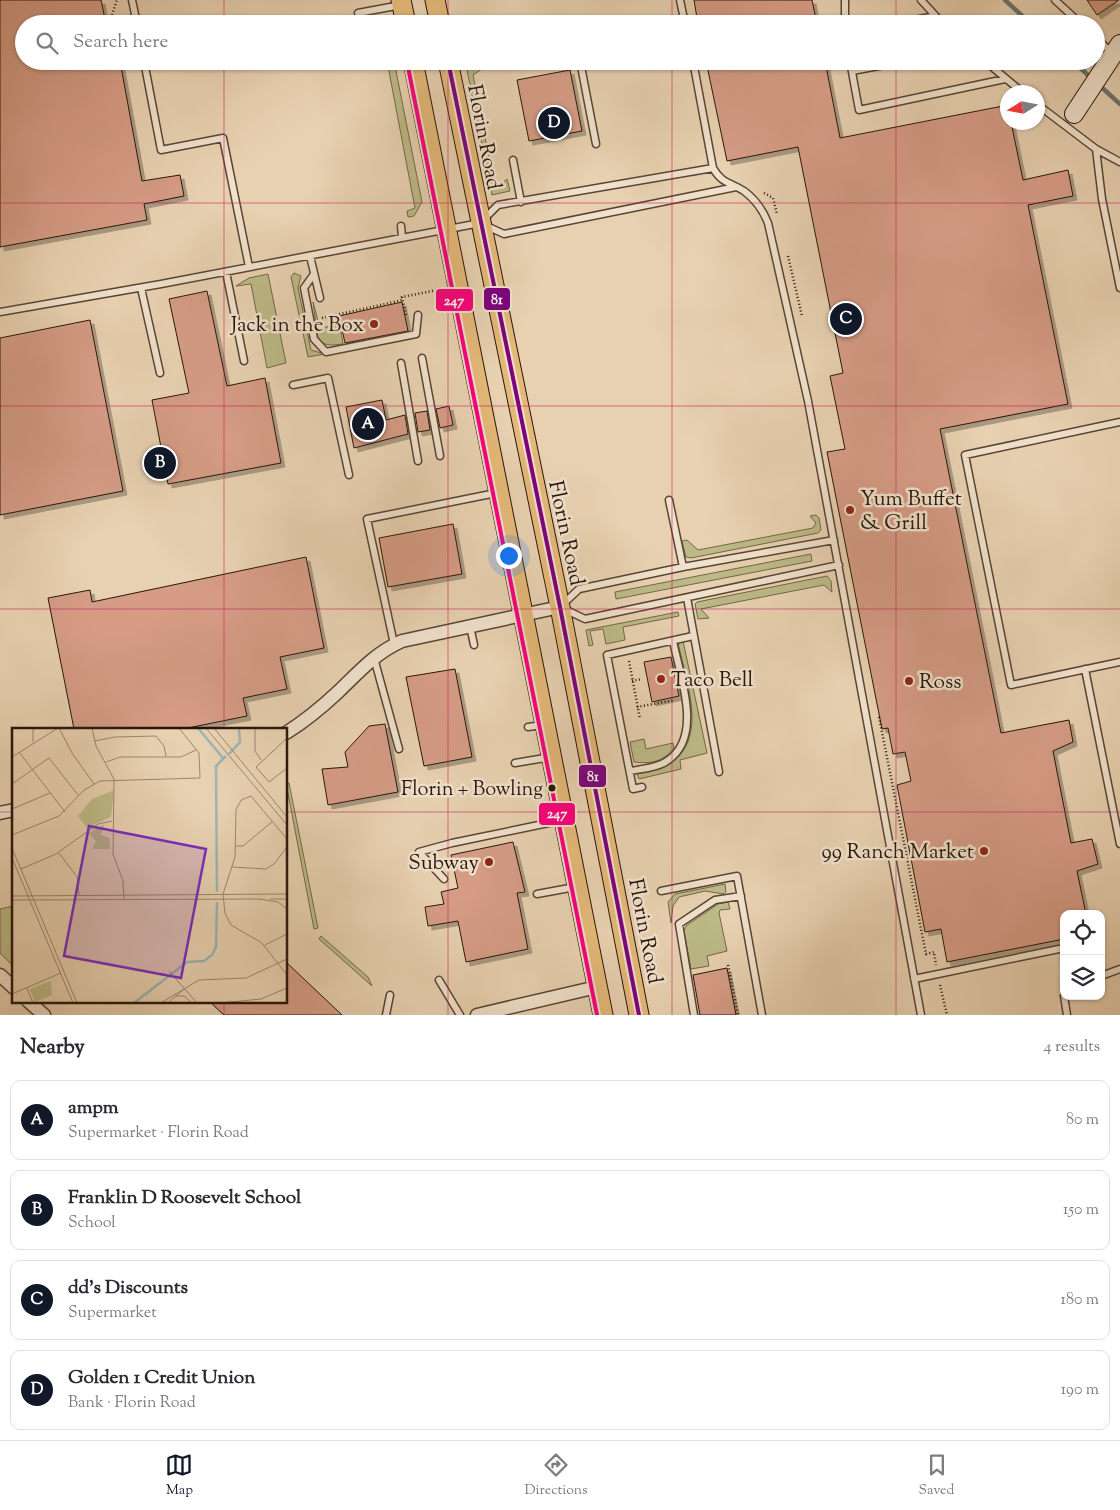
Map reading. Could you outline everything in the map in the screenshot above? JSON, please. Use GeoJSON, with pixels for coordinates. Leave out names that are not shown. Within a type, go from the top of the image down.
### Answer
{"type":"FeatureCollection","features":[{"type":"Feature","properties":{"kind":"main road"},"geometry":{"type":"LineString","coordinates":[[436,0],[438,15]]}},
{"type":"Feature","properties":{"kind":"main road"},"geometry":{"type":"LineString","coordinates":[[402,2],[404,15]]}},
{"type":"Feature","properties":{"kind":"main road"},"geometry":{"type":"LineString","coordinates":[[416,70],[522,614],[536,726],[551,757],[603,1015]]}},
{"type":"Feature","properties":{"kind":"main road","name":"Florin Road"},"geometry":{"type":"LineString","coordinates":[[450,70],[560,607],[639,1015]]}},
{"type":"Feature","properties":{"kind":"street"},"geometry":{"type":"LineString","coordinates":[[1105,66],[1116,49]]}},
{"type":"Feature","properties":{"kind":"street"},"geometry":{"type":"LineString","coordinates":[[1069,120],[1102,70]]}},
{"type":"Feature","properties":{"kind":"street"},"geometry":{"type":"LineString","coordinates":[[288,733],[314,714],[373,656],[394,644],[560,607]]}},
{"type":"Feature","properties":{"kind":"street"},"geometry":{"type":"LineString","coordinates":[[0,975],[12,986]]}},
{"type":"Feature","properties":{"kind":"street"},"geometry":{"type":"LineString","coordinates":[[477,1015],[597,987]]}},
{"type":"Feature","properties":{"kind":"street"},"geometry":{"type":"LineString","coordinates":[[29,1002],[44,1015]]}},
{"type":"Feature","properties":{"kind":"lane"},"geometry":{"type":"LineString","coordinates":[[132,0],[134,15]]}},
{"type":"Feature","properties":{"kind":"lane"},"geometry":{"type":"LineString","coordinates":[[680,0],[683,15]]}},
{"type":"Feature","properties":{"kind":"lane"},"geometry":{"type":"LineString","coordinates":[[845,0],[845,15]]}},
{"type":"Feature","properties":{"kind":"lane"},"geometry":{"type":"LineString","coordinates":[[921,0],[934,15]]}},
{"type":"Feature","properties":{"kind":"lane"},"geometry":{"type":"LineString","coordinates":[[1055,0],[1071,15]]}},
{"type":"Feature","properties":{"kind":"lane"},"geometry":{"type":"LineString","coordinates":[[358,13],[402,2]]}},
{"type":"Feature","properties":{"kind":"lane"},"geometry":{"type":"LineString","coordinates":[[1105,43],[1116,49]]}},
{"type":"Feature","properties":{"kind":"lane"},"geometry":{"type":"LineString","coordinates":[[146,70],[161,150],[223,138],[249,267]]}},
{"type":"Feature","properties":{"kind":"lane"},"geometry":{"type":"LineString","coordinates":[[582,70],[596,144]]}},
{"type":"Feature","properties":{"kind":"lane"},"geometry":{"type":"LineString","coordinates":[[695,70],[713,168],[719,178],[736,187],[755,201],[768,223],[808,401],[921,1015]]}},
{"type":"Feature","properties":{"kind":"lane"},"geometry":{"type":"LineString","coordinates":[[857,70],[852,71],[859,110],[1005,79]]}},
{"type":"Feature","properties":{"kind":"lane"},"geometry":{"type":"LineString","coordinates":[[995,70],[1013,85]]}},
{"type":"Feature","properties":{"kind":"lane"},"geometry":{"type":"LineString","coordinates":[[1045,108],[1069,120],[1096,149],[1120,162]]}},
{"type":"Feature","properties":{"kind":"lane"},"geometry":{"type":"LineString","coordinates":[[1096,149],[1102,199],[1120,288]]}},
{"type":"Feature","properties":{"kind":"lane"},"geometry":{"type":"LineString","coordinates":[[513,160],[521,202]]}},
{"type":"Feature","properties":{"kind":"lane"},"geometry":{"type":"LineString","coordinates":[[480,223],[498,206],[713,168]]}},
{"type":"Feature","properties":{"kind":"lane"},"geometry":{"type":"LineString","coordinates":[[0,312],[142,288],[448,228],[480,223],[504,234],[736,187]]}},
{"type":"Feature","properties":{"kind":"lane"},"geometry":{"type":"LineString","coordinates":[[401,226],[402,237]]}},
{"type":"Feature","properties":{"kind":"lane"},"geometry":{"type":"LineString","coordinates":[[310,256],[320,298]]}},
{"type":"Feature","properties":{"kind":"lane"},"geometry":{"type":"LineString","coordinates":[[226,272],[244,361]]}},
{"type":"Feature","properties":{"kind":"lane"},"geometry":{"type":"LineString","coordinates":[[314,274],[304,288],[314,339],[326,352],[416,334],[418,315]]}},
{"type":"Feature","properties":{"kind":"lane"},"geometry":{"type":"LineString","coordinates":[[142,288],[160,373]]}},
{"type":"Feature","properties":{"kind":"lane"},"geometry":{"type":"LineString","coordinates":[[422,358],[440,456]]}},
{"type":"Feature","properties":{"kind":"lane"},"geometry":{"type":"LineString","coordinates":[[401,363],[418,461]]}},
{"type":"Feature","properties":{"kind":"lane"},"geometry":{"type":"LineString","coordinates":[[294,386],[328,378],[349,475]]}},
{"type":"Feature","properties":{"kind":"lane"},"geometry":{"type":"LineString","coordinates":[[1120,422],[965,455],[1011,685],[1120,662]]}},
{"type":"Feature","properties":{"kind":"lane"},"geometry":{"type":"LineString","coordinates":[[394,644],[368,519],[499,492]]}},
{"type":"Feature","properties":{"kind":"lane"},"geometry":{"type":"LineString","coordinates":[[669,500],[683,567]]}},
{"type":"Feature","properties":{"kind":"lane"},"geometry":{"type":"LineString","coordinates":[[834,540],[683,567],[579,589],[560,607],[585,620],[839,565]]}},
{"type":"Feature","properties":{"kind":"lane"},"geometry":{"type":"LineString","coordinates":[[687,598],[718,772]]}},
{"type":"Feature","properties":{"kind":"lane"},"geometry":{"type":"LineString","coordinates":[[470,626],[474,645]]}},
{"type":"Feature","properties":{"kind":"lane"},"geometry":{"type":"LineString","coordinates":[[642,787],[633,789],[607,655],[694,636]]}},
{"type":"Feature","properties":{"kind":"lane"},"geometry":{"type":"LineString","coordinates":[[630,771],[667,762],[685,740],[688,720],[673,640]]}},
{"type":"Feature","properties":{"kind":"lane"},"geometry":{"type":"LineString","coordinates":[[373,656],[399,749]]}},
{"type":"Feature","properties":{"kind":"lane"},"geometry":{"type":"LineString","coordinates":[[1084,669],[1120,844]]}},
{"type":"Feature","properties":{"kind":"lane"},"geometry":{"type":"LineString","coordinates":[[515,763],[551,757]]}},
{"type":"Feature","properties":{"kind":"lane"},"geometry":{"type":"LineString","coordinates":[[444,878],[419,852],[452,843],[563,820]]}},
{"type":"Feature","properties":{"kind":"lane"},"geometry":{"type":"LineString","coordinates":[[661,890],[737,876],[762,1015]]}},
{"type":"Feature","properties":{"kind":"lane"},"geometry":{"type":"LineString","coordinates":[[537,894],[576,886]]}},
{"type":"Feature","properties":{"kind":"lane"},"geometry":{"type":"LineString","coordinates":[[694,1015],[679,924],[715,900],[741,896]]}},
{"type":"Feature","properties":{"kind":"lane"},"geometry":{"type":"LineString","coordinates":[[914,979],[1060,949]]}},
{"type":"Feature","properties":{"kind":"lane"},"geometry":{"type":"LineString","coordinates":[[1105,975],[1120,969]]}},
{"type":"Feature","properties":{"kind":"lane"},"geometry":{"type":"LineString","coordinates":[[439,980],[460,1015]]}},
{"type":"Feature","properties":{"kind":"lane"},"geometry":{"type":"LineString","coordinates":[[386,1015],[390,995]]}},
{"type":"Feature","properties":{"kind":"lane"},"geometry":{"type":"LineString","coordinates":[[1065,1000],[1066,1015]]}},
{"type":"Feature","properties":{"kind":"path"},"geometry":{"type":"LineString","coordinates":[[112,15],[117,0]]}},
{"type":"Feature","properties":{"kind":"path"},"geometry":{"type":"LineString","coordinates":[[407,319],[402,297],[442,289]]}},
{"type":"Feature","properties":{"kind":"path"},"geometry":{"type":"LineString","coordinates":[[322,318],[403,300]]}},
{"type":"Feature","properties":{"kind":"path"},"geometry":{"type":"LineString","coordinates":[[636,658],[628,659],[640,719]]}},
{"type":"Feature","properties":{"kind":"path"},"geometry":{"type":"LineString","coordinates":[[632,681],[642,679]]}},
{"type":"Feature","properties":{"kind":"path"},"geometry":{"type":"LineString","coordinates":[[638,707],[678,699]]}},
{"type":"Feature","properties":{"kind":"path"},"geometry":{"type":"LineString","coordinates":[[728,965],[738,1015]]}},
{"type":"Feature","properties":{"kind":"shaded area"},"geometry":{"type":"Polygon","coordinates":[[[389,70],[396,70],[422,202],[414,216],[408,217],[407,211],[415,208],[389,70]]]}},
{"type":"Feature","properties":{"kind":"shaded area"},"geometry":{"type":"Polygon","coordinates":[[[467,70],[480,70],[473,75],[495,189],[507,179],[510,191],[492,195],[467,70]]]}},
{"type":"Feature","properties":{"kind":"shaded area"},"geometry":{"type":"Polygon","coordinates":[[[294,273],[301,276],[298,288],[311,350],[325,354],[308,357],[291,277],[294,273]]]}},
{"type":"Feature","properties":{"kind":"shaded area"},"geometry":{"type":"Polygon","coordinates":[[[268,274],[286,363],[267,368],[251,284],[236,286],[249,278],[268,274]]]}},
{"type":"Feature","properties":{"kind":"shaded area"},"geometry":{"type":"Polygon","coordinates":[[[313,302],[320,328],[333,326],[331,317],[340,325],[343,344],[326,344],[318,339],[313,302]]]}},
{"type":"Feature","properties":{"kind":"shaded area"},"geometry":{"type":"Polygon","coordinates":[[[816,515],[819,518],[821,530],[818,533],[691,558],[686,557],[682,541],[687,540],[698,550],[813,528],[816,523],[810,516],[816,515]]]}},
{"type":"Feature","properties":{"kind":"shaded area"},"geometry":{"type":"Polygon","coordinates":[[[811,554],[812,561],[616,599],[615,592],[811,554]]]}},
{"type":"Feature","properties":{"kind":"shaded area"},"geometry":{"type":"Polygon","coordinates":[[[827,576],[831,581],[832,592],[824,585],[701,609],[709,618],[698,619],[695,604],[697,602],[827,576]]]}},
{"type":"Feature","properties":{"kind":"shaded area"},"geometry":{"type":"Polygon","coordinates":[[[678,612],[679,616],[623,627],[625,640],[606,644],[603,629],[590,631],[593,645],[589,646],[586,630],[678,612]]]}},
{"type":"Feature","properties":{"kind":"shaded area"},"geometry":{"type":"Polygon","coordinates":[[[683,641],[707,753],[680,760],[681,769],[639,779],[637,774],[656,770],[667,765],[680,754],[688,741],[692,726],[692,709],[678,642],[683,641]]]}},
{"type":"Feature","properties":{"kind":"shaded area"},"geometry":{"type":"Polygon","coordinates":[[[644,739],[646,749],[673,743],[674,748],[666,756],[656,761],[646,763],[634,762],[630,742],[644,739]]]}},
{"type":"Feature","properties":{"kind":"shaded area"},"geometry":{"type":"Polygon","coordinates":[[[288,783],[318,928],[314,929],[288,793],[288,783]]]}},
{"type":"Feature","properties":{"kind":"shaded area"},"geometry":{"type":"Polygon","coordinates":[[[725,884],[726,892],[723,894],[705,891],[679,897],[673,906],[671,923],[668,902],[675,894],[725,884]]]}},
{"type":"Feature","properties":{"kind":"shaded area"},"geometry":{"type":"Polygon","coordinates":[[[728,902],[730,909],[720,910],[719,913],[727,951],[707,956],[709,966],[691,969],[684,931],[686,926],[718,904],[728,902]]]}},
{"type":"Feature","properties":{"kind":"shaded area"},"geometry":{"type":"Polygon","coordinates":[[[12,906],[12,965],[0,953],[0,909],[12,906]]]}},
{"type":"Feature","properties":{"kind":"shaded area"},"geometry":{"type":"Polygon","coordinates":[[[321,936],[368,977],[372,986],[319,939],[321,936]]]}},
{"type":"Feature","properties":{"kind":"building"},"geometry":{"type":"Polygon","coordinates":[[[0,0],[101,0],[104,15],[15,15],[15,70],[122,70],[142,181],[180,175],[184,196],[144,204],[147,220],[0,247],[0,0]]]}},
{"type":"Feature","properties":{"kind":"building"},"geometry":{"type":"Polygon","coordinates":[[[694,0],[812,0],[815,15],[696,15],[694,0]]]}},
{"type":"Feature","properties":{"kind":"building"},"geometry":{"type":"Polygon","coordinates":[[[1087,0],[1119,0],[1097,15],[1087,0]]]}},
{"type":"Feature","properties":{"kind":"building"},"geometry":{"type":"Polygon","coordinates":[[[570,70],[582,131],[529,141],[517,80],[570,70]]]}},
{"type":"Feature","properties":{"kind":"building"},"geometry":{"type":"Polygon","coordinates":[[[708,70],[827,70],[840,138],[1000,107],[1000,130],[1013,130],[1023,180],[1068,170],[1073,196],[1028,205],[1068,404],[940,429],[1001,733],[1069,720],[1073,742],[1053,751],[1071,843],[1092,839],[1098,864],[1077,871],[1085,910],[1060,910],[1060,940],[947,962],[941,929],[925,932],[897,785],[911,781],[905,752],[893,754],[888,728],[882,729],[827,452],[845,449],[830,376],[843,373],[798,147],[727,161],[708,70]]]}},
{"type":"Feature","properties":{"kind":"building"},"geometry":{"type":"Polygon","coordinates":[[[207,291],[227,386],[265,378],[281,463],[168,484],[152,400],[189,393],[169,299],[207,291]]]}},
{"type":"Feature","properties":{"kind":"building","name":"Jack in the Box"},"geometry":{"type":"Polygon","coordinates":[[[402,302],[408,331],[345,343],[339,316],[402,302]]]}},
{"type":"Feature","properties":{"kind":"building"},"geometry":{"type":"Polygon","coordinates":[[[90,320],[123,491],[0,515],[0,338],[90,320]]]}},
{"type":"Feature","properties":{"kind":"building"},"geometry":{"type":"Polygon","coordinates":[[[382,400],[386,420],[405,415],[408,434],[354,448],[346,407],[382,400]]]}},
{"type":"Feature","properties":{"kind":"building"},"geometry":{"type":"Polygon","coordinates":[[[449,406],[453,425],[440,428],[436,409],[449,406]]]}},
{"type":"Feature","properties":{"kind":"building"},"geometry":{"type":"Polygon","coordinates":[[[427,411],[430,430],[418,432],[415,413],[427,411]]]}},
{"type":"Feature","properties":{"kind":"building"},"geometry":{"type":"Polygon","coordinates":[[[453,524],[462,574],[388,587],[379,538],[453,524]]]}},
{"type":"Feature","properties":{"kind":"building"},"geometry":{"type":"Polygon","coordinates":[[[306,557],[324,648],[280,657],[287,689],[243,698],[247,716],[188,728],[74,728],[48,598],[90,590],[92,602],[306,557]]]}},
{"type":"Feature","properties":{"kind":"building","name":"Taco Bell"},"geometry":{"type":"Polygon","coordinates":[[[671,657],[679,696],[652,702],[644,662],[671,657]]]}},
{"type":"Feature","properties":{"kind":"building"},"geometry":{"type":"Polygon","coordinates":[[[455,669],[472,757],[424,766],[406,677],[455,669]]]}},
{"type":"Feature","properties":{"kind":"building"},"geometry":{"type":"Polygon","coordinates":[[[385,724],[398,792],[328,805],[322,769],[348,767],[345,752],[369,726],[385,724]]]}},
{"type":"Feature","properties":{"kind":"building"},"geometry":{"type":"Polygon","coordinates":[[[513,842],[525,892],[517,893],[528,949],[466,962],[458,921],[428,926],[425,907],[444,904],[441,892],[458,888],[451,855],[513,842]]]}},
{"type":"Feature","properties":{"kind":"building"},"geometry":{"type":"Polygon","coordinates":[[[288,964],[342,1015],[224,1015],[210,1002],[288,1002],[288,964]]]}},
{"type":"Feature","properties":{"kind":"building"},"geometry":{"type":"Polygon","coordinates":[[[727,968],[736,1015],[700,1015],[693,975],[727,968]]]}},
{"type":"Feature","properties":{"kind":"waterway"},"geometry":{"type":"LineString","coordinates":[[1005,0],[1021,15]]}},
{"type":"Feature","properties":{"kind":"waterway"},"geometry":{"type":"LineString","coordinates":[[1082,70],[1092,79]]}},
{"type":"Feature","properties":{"kind":"waterway"},"geometry":{"type":"LineString","coordinates":[[1098,84],[1120,104]]}},
{"type":"Feature","properties":{"kind":"transit line","name":"247"},"geometry":{"type":"LineString","coordinates":[[409,70],[597,1015]]}},
{"type":"Feature","properties":{"kind":"transit line","name":"81"},"geometry":{"type":"LineString","coordinates":[[450,70],[560,607],[639,1015]]}},
{"type":"Feature","properties":{"kind":"place","name":"Golden 1 Credit Union"},"geometry":{"type":"Point","coordinates":[554,123]}},
{"type":"Feature","properties":{"kind":"place","name":"dd's Discounts"},"geometry":{"type":"Point","coordinates":[846,319]}},
{"type":"Feature","properties":{"kind":"place","name":"Jack in the Box"},"geometry":{"type":"Point","coordinates":[374,324]}},
{"type":"Feature","properties":{"kind":"place","name":"ampm"},"geometry":{"type":"Point","coordinates":[368,424]}},
{"type":"Feature","properties":{"kind":"place","name":"Franklin D Roosevelt School"},"geometry":{"type":"Point","coordinates":[160,463]}},
{"type":"Feature","properties":{"kind":"place","name":"Yum Buffet & Grill"},"geometry":{"type":"Point","coordinates":[850,510]}},
{"type":"Feature","properties":{"kind":"place","name":"Taco Bell"},"geometry":{"type":"Point","coordinates":[661,679]}},
{"type":"Feature","properties":{"kind":"place","name":"Ross"},"geometry":{"type":"Point","coordinates":[909,681]}},
{"type":"Feature","properties":{"kind":"place","name":"Florin + Bowling"},"geometry":{"type":"Point","coordinates":[552,788]}},
{"type":"Feature","properties":{"kind":"place","name":"99 Ranch Market"},"geometry":{"type":"Point","coordinates":[984,851]}},
{"type":"Feature","properties":{"kind":"place","name":"Subway"},"geometry":{"type":"Point","coordinates":[489,862]}}]}
